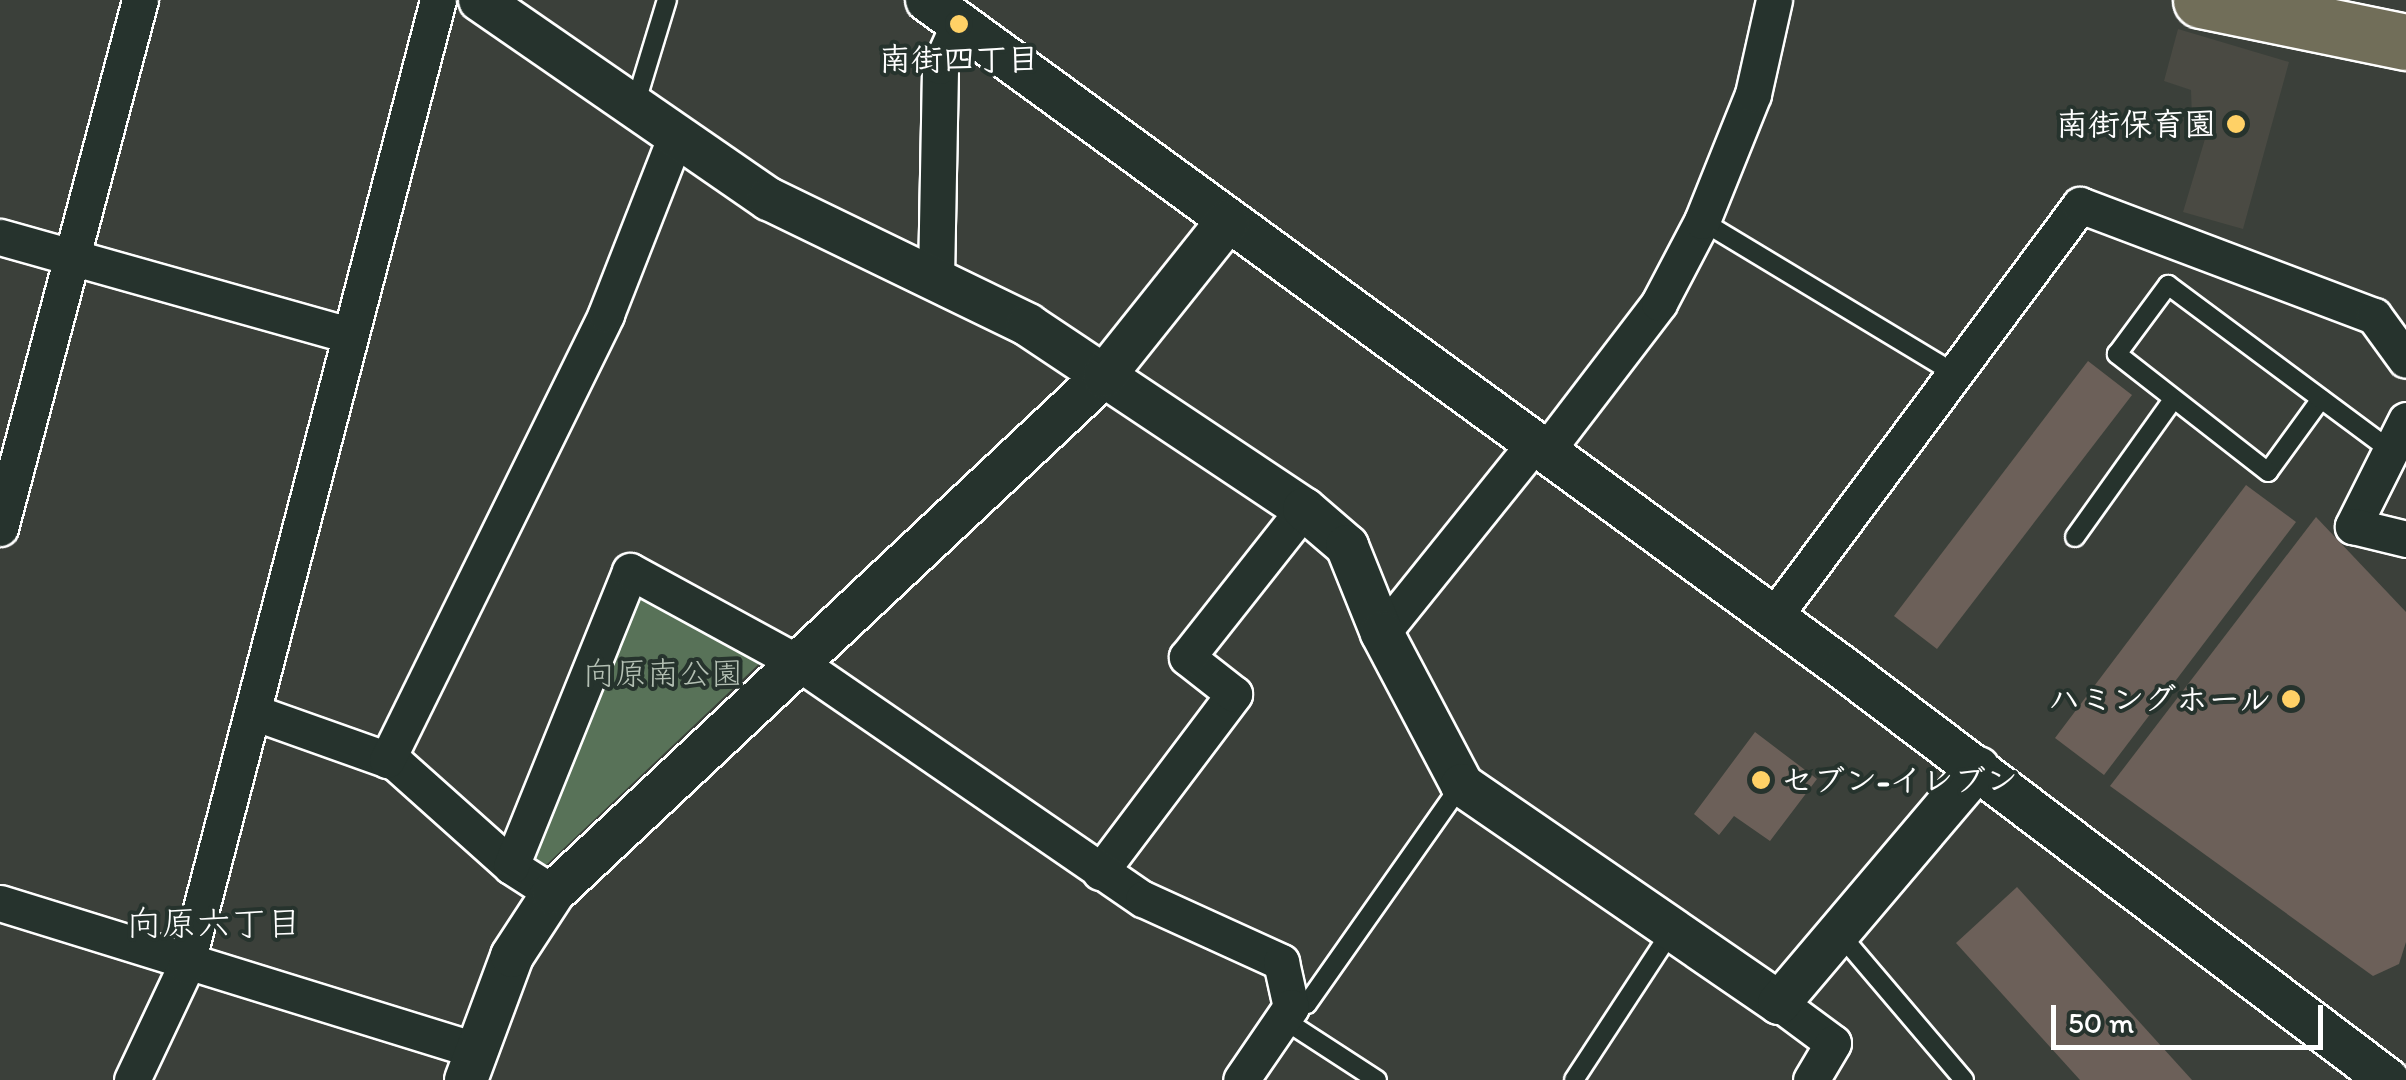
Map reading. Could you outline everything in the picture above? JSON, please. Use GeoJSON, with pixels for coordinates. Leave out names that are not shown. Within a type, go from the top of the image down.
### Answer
{"type":"FeatureCollection","features":[{"type":"Feature","properties":{"kind":"main road"},"geometry":{"type":"LineString","coordinates":[[2201,0],[2406,42]]}},
{"type":"Feature","properties":{"kind":"street"},"geometry":{"type":"LineString","coordinates":[[0,528],[140,0]]}},
{"type":"Feature","properties":{"kind":"street"},"geometry":{"type":"LineString","coordinates":[[132,1080],[186,966],[438,0]]}},
{"type":"Feature","properties":{"kind":"street"},"geometry":{"type":"LineString","coordinates":[[480,0],[790,211],[1028,325],[1304,509],[1347,546],[1382,633],[1462,785],[1779,1003],[1832,1044],[1811,1080]]}},
{"type":"Feature","properties":{"kind":"street"},"geometry":{"type":"LineString","coordinates":[[1382,633],[1658,303],[1702,221],[1753,94],[1774,0]]}},
{"type":"Feature","properties":{"kind":"street"},"geometry":{"type":"LineString","coordinates":[[943,12],[1978,768],[2389,1080],[2406,1060]]}},
{"type":"Feature","properties":{"kind":"street"},"geometry":{"type":"LineString","coordinates":[[936,278],[943,12]]}},
{"type":"Feature","properties":{"kind":"street"},"geometry":{"type":"LineString","coordinates":[[388,760],[606,314],[676,135]]}},
{"type":"Feature","properties":{"kind":"street"},"geometry":{"type":"LineString","coordinates":[[1772,619],[1952,372],[2080,205],[2374,316],[2406,360]]}},
{"type":"Feature","properties":{"kind":"street"},"geometry":{"type":"LineString","coordinates":[[0,903],[472,1066],[512,956],[553,894],[1104,376],[1227,222]]}},
{"type":"Feature","properties":{"kind":"street"},"geometry":{"type":"LineString","coordinates":[[0,236],[350,334]]}},
{"type":"Feature","properties":{"kind":"street"},"geometry":{"type":"LineString","coordinates":[[2398,435],[2353,526],[2406,539]]}},
{"type":"Feature","properties":{"kind":"street"},"geometry":{"type":"LineString","coordinates":[[1100,872],[1234,694],[1187,657],[1304,509]]}},
{"type":"Feature","properties":{"kind":"street"},"geometry":{"type":"LineString","coordinates":[[511,866],[630,571],[799,662],[1143,900],[1281,962],[1287,1013],[1242,1080]]}},
{"type":"Feature","properties":{"kind":"street"},"geometry":{"type":"LineString","coordinates":[[254,712],[388,760],[511,866],[553,894]]}},
{"type":"Feature","properties":{"kind":"street"},"geometry":{"type":"LineString","coordinates":[[1779,1003],[1978,768]]}},
{"type":"Feature","properties":{"kind":"lane"},"geometry":{"type":"LineString","coordinates":[[634,106],[667,0]]}},
{"type":"Feature","properties":{"kind":"lane"},"geometry":{"type":"LineString","coordinates":[[1702,221],[1952,372]]}},
{"type":"Feature","properties":{"kind":"lane"},"geometry":{"type":"LineString","coordinates":[[2322,399],[2268,472],[2172,402],[2117,354],[2168,285],[2322,399],[2398,435]]}},
{"type":"Feature","properties":{"kind":"lane"},"geometry":{"type":"LineString","coordinates":[[2075,537],[2172,402]]}},
{"type":"Feature","properties":{"kind":"lane"},"geometry":{"type":"LineString","coordinates":[[1377,1080],[1287,1013],[1307,1004],[1462,785]]}},
{"type":"Feature","properties":{"kind":"lane"},"geometry":{"type":"LineString","coordinates":[[1574,1080],[1672,930]]}},
{"type":"Feature","properties":{"kind":"lane"},"geometry":{"type":"LineString","coordinates":[[1839,933],[1964,1080]]}},
{"type":"Feature","properties":{"kind":"shaded area","name":"南街保育園"},"geometry":{"type":"Polygon","coordinates":[[[2178,29],[2289,62],[2243,229],[2183,212],[2208,129],[2192,119],[2191,90],[2164,81],[2178,29]]]}},
{"type":"Feature","properties":{"kind":"green space","name":"向原南公園"},"geometry":{"type":"Polygon","coordinates":[[[633,589],[762,661],[546,865],[526,854],[633,589]]]}},
{"type":"Feature","properties":{"kind":"building"},"geometry":{"type":"Polygon","coordinates":[[[2088,361],[2132,395],[1937,649],[1894,616],[2088,361]]]}},
{"type":"Feature","properties":{"kind":"building"},"geometry":{"type":"Polygon","coordinates":[[[2246,485],[2296,522],[2104,775],[2055,738],[2246,485]]]}},
{"type":"Feature","properties":{"kind":"building","name":"ハミングホール"},"geometry":{"type":"Polygon","coordinates":[[[2316,517],[2406,612],[2406,942],[2399,964],[2373,976],[2110,786],[2316,517]]]}},
{"type":"Feature","properties":{"kind":"building"},"geometry":{"type":"Polygon","coordinates":[[[1755,732],[1817,779],[1770,841],[1734,816],[1719,835],[1694,814],[1755,732]]]}},
{"type":"Feature","properties":{"kind":"building"},"geometry":{"type":"Polygon","coordinates":[[[2017,887],[2192,1080],[2080,1080],[1956,943],[2017,887]]]}},
{"type":"Feature","properties":{"kind":"place","name":"南街四丁目"},"geometry":{"type":"Point","coordinates":[959,24]}},
{"type":"Feature","properties":{"kind":"place","name":"南街保育園"},"geometry":{"type":"Point","coordinates":[2236,124]}},
{"type":"Feature","properties":{"kind":"place","name":"ハミングホール"},"geometry":{"type":"Point","coordinates":[2291,699]}},
{"type":"Feature","properties":{"kind":"place","name":"セブン-イレブン"},"geometry":{"type":"Point","coordinates":[1761,780]}},
{"type":"Feature","properties":{"kind":"district","name":"向原六丁目"},"geometry":{"type":"Point","coordinates":[214,923]}}]}
